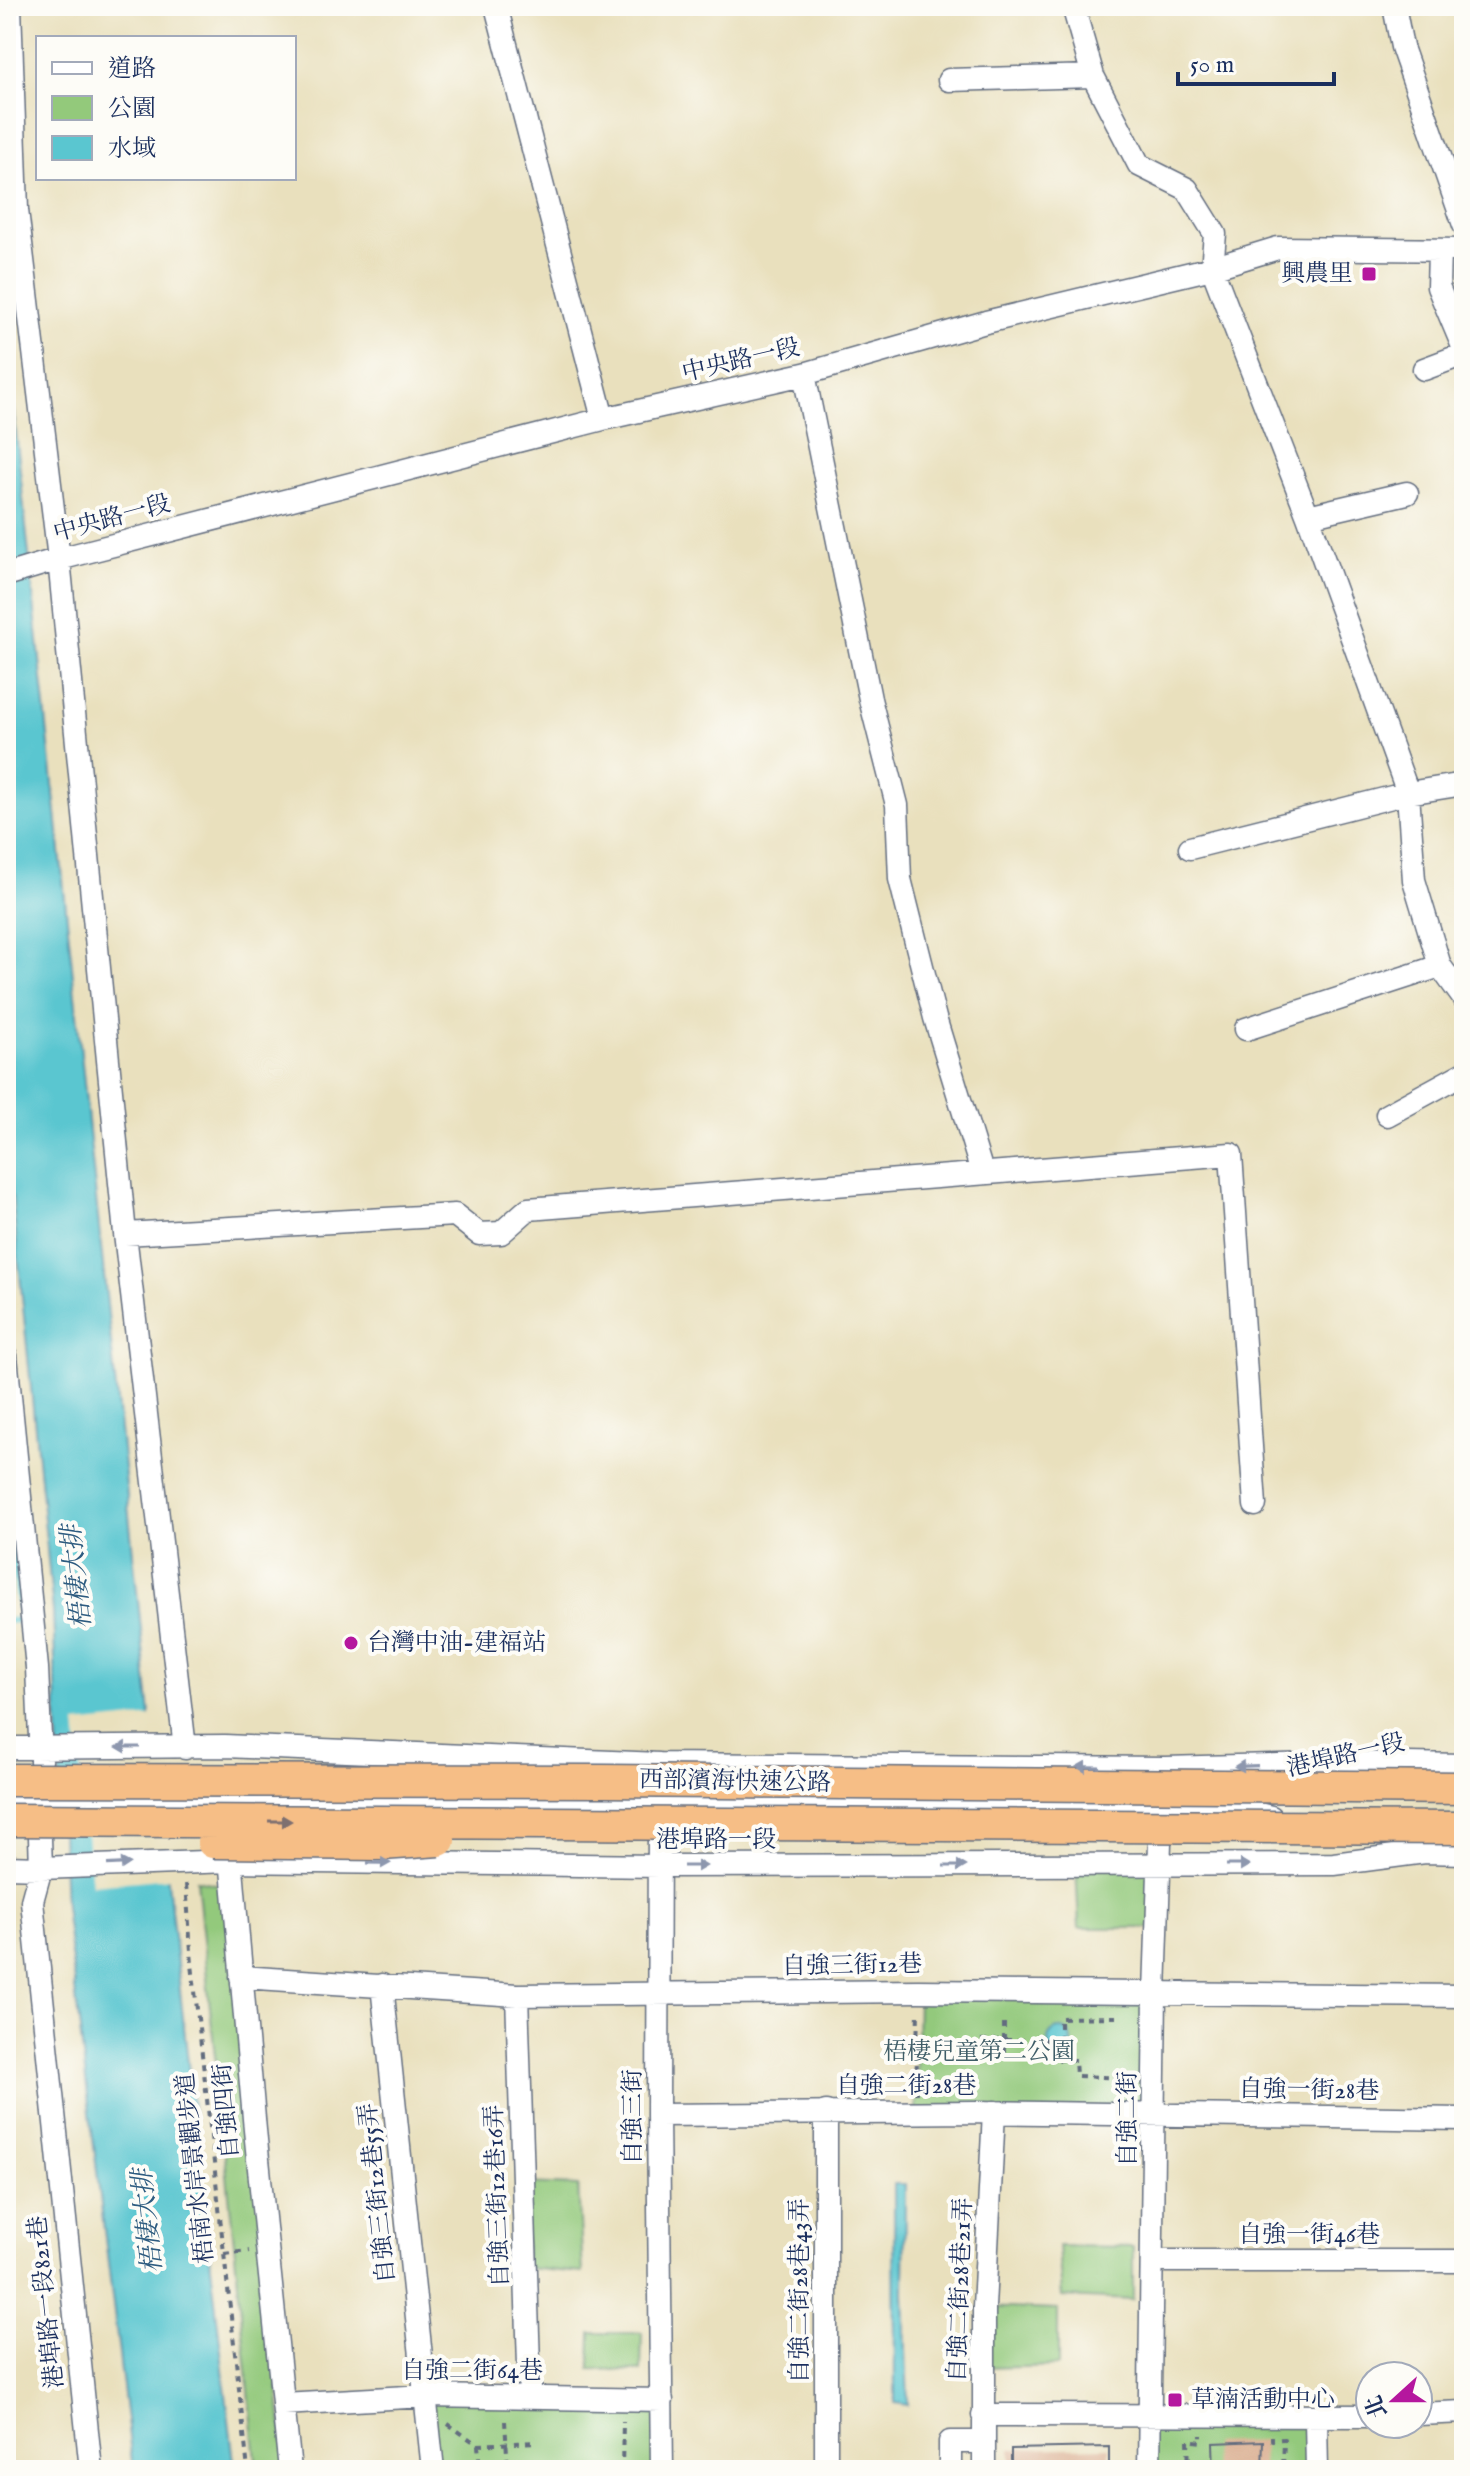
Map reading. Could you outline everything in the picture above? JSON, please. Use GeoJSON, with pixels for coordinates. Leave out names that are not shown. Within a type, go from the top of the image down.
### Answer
{"type":"FeatureCollection","features":[{"type":"Feature","properties":{"kind":"highway"},"geometry":{"type":"LineString","coordinates":[[6,1764],[486,1766],[549,1768],[604,1781]]}},
{"type":"Feature","properties":{"kind":"highway","name":"西部濱海快速公路"},"geometry":{"type":"LineString","coordinates":[[6,1780],[1464,1788]]}},
{"type":"Feature","properties":{"kind":"highway","name":"西部濱海快速公路"},"geometry":{"type":"LineString","coordinates":[[6,1820],[1464,1828]]}},
{"type":"Feature","properties":{"kind":"highway"},"geometry":{"type":"LineString","coordinates":[[6,1840],[382,1844],[545,1833],[611,1822]]}},
{"type":"Feature","properties":{"kind":"street"},"geometry":{"type":"LineString","coordinates":[[10,6],[17,210],[59,559],[125,1234],[185,1748]]}},
{"type":"Feature","properties":{"kind":"street"},"geometry":{"type":"LineString","coordinates":[[496,6],[603,419]]}},
{"type":"Feature","properties":{"kind":"street"},"geometry":{"type":"LineString","coordinates":[[1073,6],[1093,76],[1139,165],[1187,189],[1215,234],[1212,268],[1308,516],[1408,793],[1414,880],[1440,966],[1464,999]]}},
{"type":"Feature","properties":{"kind":"street"},"geometry":{"type":"LineString","coordinates":[[1394,6],[1402,47],[1464,225]]}},
{"type":"Feature","properties":{"kind":"street"},"geometry":{"type":"LineString","coordinates":[[949,80],[1093,76]]}},
{"type":"Feature","properties":{"kind":"street","name":"中央路一段"},"geometry":{"type":"LineString","coordinates":[[6,575],[603,419],[804,374],[986,322],[1212,268],[1278,248],[1464,250]]}},
{"type":"Feature","properties":{"kind":"street"},"geometry":{"type":"LineString","coordinates":[[1424,369],[1464,352],[1438,287],[1439,251]]}},
{"type":"Feature","properties":{"kind":"street"},"geometry":{"type":"LineString","coordinates":[[804,374],[870,699],[897,805],[900,879],[935,1018],[982,1172]]}},
{"type":"Feature","properties":{"kind":"street"},"geometry":{"type":"LineString","coordinates":[[1308,516],[1407,493]]}},
{"type":"Feature","properties":{"kind":"street"},"geometry":{"type":"LineString","coordinates":[[1190,848],[1408,793],[1464,784]]}},
{"type":"Feature","properties":{"kind":"street"},"geometry":{"type":"LineString","coordinates":[[1246,1029],[1440,966]]}},
{"type":"Feature","properties":{"kind":"street"},"geometry":{"type":"LineString","coordinates":[[1387,1115],[1464,1073]]}},
{"type":"Feature","properties":{"kind":"street"},"geometry":{"type":"LineString","coordinates":[[125,1234],[455,1215],[479,1234],[490,1234],[501,1233],[528,1209],[1231,1154],[1255,1505]]}},
{"type":"Feature","properties":{"kind":"street","name":"港埠路一段821巷"},"geometry":{"type":"LineString","coordinates":[[6,1356],[37,1668],[41,1747],[41,1868],[32,1901],[91,2470]]}},
{"type":"Feature","properties":{"kind":"street","name":"港埠路一段"},"geometry":{"type":"LineString","coordinates":[[6,1748],[225,1746],[660,1764],[1166,1768],[1350,1763],[1464,1765]]}},
{"type":"Feature","properties":{"kind":"street","name":"自強四街"},"geometry":{"type":"LineString","coordinates":[[225,1746],[241,1977],[290,2470]]}},
{"type":"Feature","properties":{"kind":"street","name":"自強三街"},"geometry":{"type":"LineString","coordinates":[[660,1764],[658,2115],[662,2470]]}},
{"type":"Feature","properties":{"kind":"street","name":"港埠路一段"},"geometry":{"type":"LineString","coordinates":[[1233,1808],[1423,1765]]}},
{"type":"Feature","properties":{"kind":"street","name":"自強二街"},"geometry":{"type":"LineString","coordinates":[[1149,2470],[1155,1993],[1166,1768]]}},
{"type":"Feature","properties":{"kind":"street","name":"港埠路一段"},"geometry":{"type":"LineString","coordinates":[[6,1799],[659,1801],[1233,1808],[1425,1852]]}},
{"type":"Feature","properties":{"kind":"street","name":"港埠路一段"},"geometry":{"type":"LineString","coordinates":[[6,1867],[185,1861],[660,1866],[1160,1866],[1334,1864],[1425,1852],[1464,1853]]}},
{"type":"Feature","properties":{"kind":"street","name":"自強三街12巷"},"geometry":{"type":"LineString","coordinates":[[241,1977],[517,1995],[918,1991],[1464,1996]]}},
{"type":"Feature","properties":{"kind":"street","name":"自強三街12巷55弄"},"geometry":{"type":"LineString","coordinates":[[382,1985],[433,2470]]}},
{"type":"Feature","properties":{"kind":"street","name":"自強三街12巷16弄"},"geometry":{"type":"LineString","coordinates":[[517,1995],[530,2396]]}},
{"type":"Feature","properties":{"kind":"street","name":"自強二街28巷43弄"},"geometry":{"type":"LineString","coordinates":[[826,2112],[826,2470]]}},
{"type":"Feature","properties":{"kind":"street","name":"自強二街28巷"},"geometry":{"type":"LineString","coordinates":[[658,2115],[994,2112],[1154,2116]]}},
{"type":"Feature","properties":{"kind":"street","name":"自強二街28巷21弄"},"geometry":{"type":"LineString","coordinates":[[984,2470],[984,2307],[994,2112]]}},
{"type":"Feature","properties":{"kind":"street","name":"自強一街28巷"},"geometry":{"type":"LineString","coordinates":[[1154,2116],[1464,2119]]}},
{"type":"Feature","properties":{"kind":"street","name":"自強一街46巷"},"geometry":{"type":"LineString","coordinates":[[1153,2261],[1464,2261]]}},
{"type":"Feature","properties":{"kind":"street","name":"自強二街64巷"},"geometry":{"type":"LineString","coordinates":[[283,2404],[425,2396],[662,2400]]}},
{"type":"Feature","properties":{"kind":"street"},"geometry":{"type":"LineString","coordinates":[[1434,2413],[1464,2412]]}},
{"type":"Feature","properties":{"kind":"street"},"geometry":{"type":"LineString","coordinates":[[983,2415],[1354,2417]]}},
{"type":"Feature","properties":{"kind":"street"},"geometry":{"type":"LineString","coordinates":[[1316,2418],[1317,2470]]}},
{"type":"Feature","properties":{"kind":"street"},"geometry":{"type":"LineString","coordinates":[[950,2470],[950,2442],[983,2442]]}},
{"type":"Feature","properties":{"kind":"path","name":"梧南水岸景觀步道"},"geometry":{"type":"LineString","coordinates":[[185,1861],[192,1964],[248,2470]]}},
{"type":"Feature","properties":{"kind":"path"},"geometry":{"type":"LineString","coordinates":[[916,2112],[918,1991]]}},
{"type":"Feature","properties":{"kind":"path"},"geometry":{"type":"LineString","coordinates":[[1004,2023],[1004,2057]]}},
{"type":"Feature","properties":{"kind":"path"},"geometry":{"type":"LineString","coordinates":[[981,2040],[1060,2040],[1060,2060],[1075,2060],[1076,2076],[1124,2078]]}},
{"type":"Feature","properties":{"kind":"path"},"geometry":{"type":"LineString","coordinates":[[622,2470],[622,2422],[629,2414]]}},
{"type":"Feature","properties":{"kind":"path"},"geometry":{"type":"LineString","coordinates":[[1189,2470],[1188,2440],[1201,2442],[1201,2417]]}},
{"type":"Feature","properties":{"kind":"path"},"geometry":{"type":"LineString","coordinates":[[1273,2418],[1272,2440],[1284,2439],[1283,2470]]}},
{"type":"Feature","properties":{"kind":"path"},"geometry":{"type":"LineString","coordinates":[[445,2421],[478,2445],[535,2442]]}},
{"type":"Feature","properties":{"kind":"path"},"geometry":{"type":"LineString","coordinates":[[505,2421],[508,2470]]}},
{"type":"Feature","properties":{"kind":"path"},"geometry":{"type":"LineString","coordinates":[[478,2445],[480,2470]]}},
{"type":"Feature","properties":{"kind":"green space"},"geometry":{"type":"Polygon","coordinates":[[[1076,1866],[1160,1866],[1159,1928],[1079,1928],[1076,1866]]]}},
{"type":"Feature","properties":{"kind":"green space"},"geometry":{"type":"Polygon","coordinates":[[[197,1880],[233,1888],[286,2470],[257,2470],[197,1880]]]}},
{"type":"Feature","properties":{"kind":"green space","name":"梧棲兒童第二公園"},"geometry":{"type":"Polygon","coordinates":[[[918,1991],[1155,1993],[1154,2116],[916,2112],[918,1991]]]}},
{"type":"Feature","properties":{"kind":"green space"},"geometry":{"type":"Polygon","coordinates":[[[523,2184],[578,2186],[583,2273],[526,2268],[523,2184]]]}},
{"type":"Feature","properties":{"kind":"green space"},"geometry":{"type":"Polygon","coordinates":[[[1058,2246],[1133,2247],[1133,2300],[1062,2297],[1058,2246]]]}},
{"type":"Feature","properties":{"kind":"green space"},"geometry":{"type":"Polygon","coordinates":[[[984,2307],[1058,2310],[1058,2366],[983,2368],[984,2307]]]}},
{"type":"Feature","properties":{"kind":"green space"},"geometry":{"type":"Polygon","coordinates":[[[591,2333],[642,2333],[641,2371],[590,2369],[591,2333]]]}},
{"type":"Feature","properties":{"kind":"green space"},"geometry":{"type":"Polygon","coordinates":[[[425,2396],[662,2400],[662,2470],[433,2470],[425,2396]]]}},
{"type":"Feature","properties":{"kind":"green space"},"geometry":{"type":"Polygon","coordinates":[[[1150,2416],[1316,2418],[1317,2470],[1149,2470],[1150,2416]]]}},
{"type":"Feature","properties":{"kind":"water","name":"梧棲大排"},"geometry":{"type":"Polygon","coordinates":[[[6,340],[145,1672],[235,2470],[133,2470],[65,1906],[53,1611],[6,1134],[6,340]]]}},
{"type":"Feature","properties":{"kind":"water"},"geometry":{"type":"Polygon","coordinates":[[[1060,2029],[1071,2036],[1072,2041],[1065,2052],[1060,2053],[1049,2046],[1048,2041],[1055,2030],[1060,2029]]]}},
{"type":"Feature","properties":{"kind":"water"},"geometry":{"type":"Polygon","coordinates":[[[894,2184],[905,2184],[904,2293],[908,2405],[895,2403],[894,2184]]]}},
{"type":"Feature","properties":{"kind":"pier"},"geometry":{"type":"Polygon","coordinates":[[[154,1716],[171,1878],[92,1885],[76,1724],[154,1716]]]}},
{"type":"Feature","properties":{"kind":"building"},"geometry":{"type":"Polygon","coordinates":[[[1263,2441],[1262,2470],[1214,2470],[1213,2443],[1263,2441]]]}},
{"type":"Feature","properties":{"kind":"building"},"geometry":{"type":"Polygon","coordinates":[[[1109,2447],[1109,2470],[1011,2470],[1011,2449],[1109,2447]]]}},
{"type":"Feature","properties":{"kind":"waterway"},"geometry":{"type":"LineString","coordinates":[[6,1489],[21,1620]]}},
{"type":"Feature","properties":{"kind":"waterway"},"geometry":{"type":"LineString","coordinates":[[6,1621],[22,1620]]}},
{"type":"Feature","properties":{"kind":"place","name":"興農里"},"geometry":{"type":"Point","coordinates":[1369,274]}},
{"type":"Feature","properties":{"kind":"place","name":"台灣中油-建福站"},"geometry":{"type":"Point","coordinates":[351,1643]}},
{"type":"Feature","properties":{"kind":"place","name":"草湳活動中心"},"geometry":{"type":"Point","coordinates":[1175,2400]}}]}
